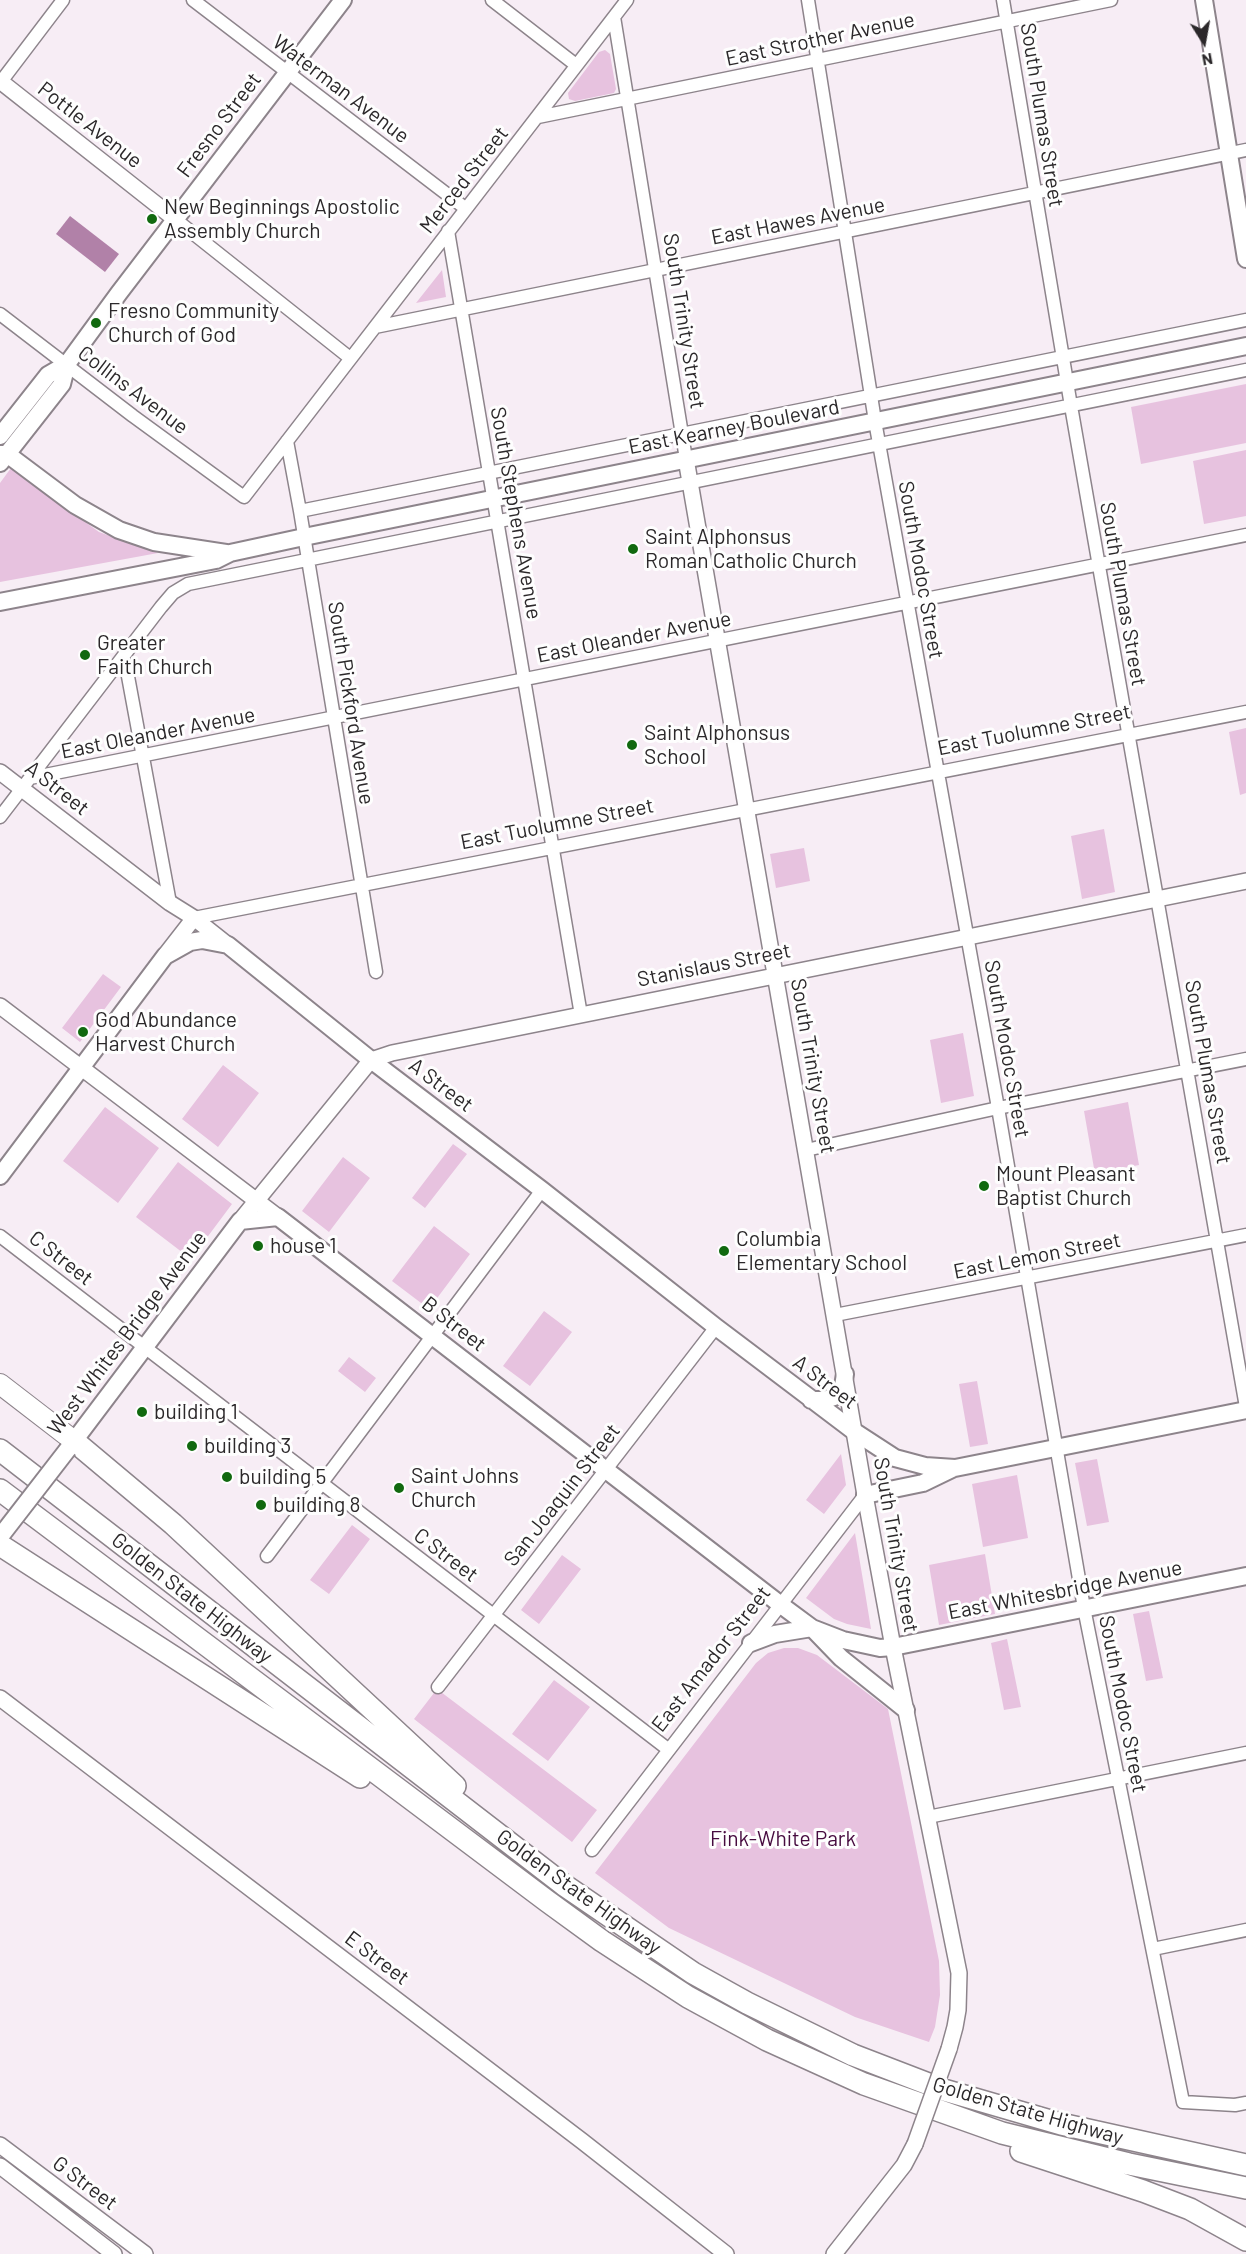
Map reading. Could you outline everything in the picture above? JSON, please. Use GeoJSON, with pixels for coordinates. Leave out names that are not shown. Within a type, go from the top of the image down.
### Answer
{"type":"FeatureCollection","features":[{"type":"Feature","properties":{"kind":"highway"},"geometry":{"type":"LineString","coordinates":[[71,1445],[173,1524],[564,1885]]}},
{"type":"Feature","properties":{"kind":"highway","name":"Golden State Highway"},"geometry":{"type":"LineString","coordinates":[[3,1452],[564,1885],[693,1973],[772,2016],[853,2055],[944,2090],[1003,2109],[1137,2142],[1246,2165]]}},
{"type":"Feature","properties":{"kind":"highway","name":"Golden State Highway"},"geometry":{"type":"LineString","coordinates":[[0,1490],[547,1901],[618,1952],[688,1997],[767,2040],[864,2084],[1013,2136],[1118,2162],[1246,2188]]}},
{"type":"Feature","properties":{"kind":"highway"},"geometry":{"type":"LineString","coordinates":[[1,1538],[547,1901]]}},
{"type":"Feature","properties":{"kind":"highway"},"geometry":{"type":"LineString","coordinates":[[864,2084],[1007,2146],[1190,2209],[1246,2240]]}},
{"type":"Feature","properties":{"kind":"highway"},"geometry":{"type":"LineString","coordinates":[[1137,2142],[1246,2159]]}},
{"type":"Feature","properties":{"kind":"highway"},"geometry":{"type":"LineString","coordinates":[[1216,2223],[1246,2245]]}},
{"type":"Feature","properties":{"kind":"main road","name":"Fresno Street"},"geometry":{"type":"LineString","coordinates":[[2,457],[62,384],[67,364],[343,0]]}},
{"type":"Feature","properties":{"kind":"main road"},"geometry":{"type":"LineString","coordinates":[[1204,0],[1246,259]]}},
{"type":"Feature","properties":{"kind":"main road","name":"East Kearney Boulevard"},"geometry":{"type":"LineString","coordinates":[[0,603],[216,560],[230,553],[304,537],[1246,346]]}},
{"type":"Feature","properties":{"kind":"main road","name":"Fresno Street"},"geometry":{"type":"LineString","coordinates":[[0,436],[48,375],[67,364]]}},
{"type":"Feature","properties":{"kind":"main road","name":"East Kearney Boulevard"},"geometry":{"type":"LineString","coordinates":[[2,457],[75,505],[119,530],[164,544],[230,553]]}},
{"type":"Feature","properties":{"kind":"main road"},"geometry":{"type":"LineString","coordinates":[[0,1176],[165,956],[190,942],[201,940],[228,945]]}},
{"type":"Feature","properties":{"kind":"main road","name":"A Street"},"geometry":{"type":"LineString","coordinates":[[228,945],[371,1060],[855,1432]]}},
{"type":"Feature","properties":{"kind":"main road"},"geometry":{"type":"LineString","coordinates":[[240,1221],[278,1217]]}},
{"type":"Feature","properties":{"kind":"main road","name":"B Street"},"geometry":{"type":"LineString","coordinates":[[278,1217],[433,1335],[605,1471],[812,1628],[862,1645],[893,1647]]}},
{"type":"Feature","properties":{"kind":"main road","name":"West Whites Bridge Avenue"},"geometry":{"type":"LineString","coordinates":[[1,1538],[146,1349],[240,1221]]}},
{"type":"Feature","properties":{"kind":"main road"},"geometry":{"type":"LineString","coordinates":[[811,1400],[834,1397],[843,1386],[845,1374]]}},
{"type":"Feature","properties":{"kind":"main road"},"geometry":{"type":"LineString","coordinates":[[0,1384],[71,1445]]}},
{"type":"Feature","properties":{"kind":"main road"},"geometry":{"type":"LineString","coordinates":[[865,1495],[922,1483],[954,1468],[1246,1408]]}},
{"type":"Feature","properties":{"kind":"main road"},"geometry":{"type":"LineString","coordinates":[[855,1432],[895,1458],[925,1466],[954,1468]]}},
{"type":"Feature","properties":{"kind":"main road","name":"East Whitesbridge Avenue"},"geometry":{"type":"LineString","coordinates":[[893,1647],[1246,1576]]}},
{"type":"Feature","properties":{"kind":"main road"},"geometry":{"type":"LineString","coordinates":[[751,1643],[775,1634],[812,1628],[841,1658],[906,1710]]}},
{"type":"Feature","properties":{"kind":"street"},"geometry":{"type":"LineString","coordinates":[[0,82],[63,0]]}},
{"type":"Feature","properties":{"kind":"street","name":"Waterman Avenue"},"geometry":{"type":"LineString","coordinates":[[193,0],[465,208]]}},
{"type":"Feature","properties":{"kind":"street"},"geometry":{"type":"LineString","coordinates":[[492,0],[576,64]]}},
{"type":"Feature","properties":{"kind":"street","name":"Merced Street"},"geometry":{"type":"LineString","coordinates":[[244,497],[627,0]]}},
{"type":"Feature","properties":{"kind":"street","name":"South Modoc Street"},"geometry":{"type":"LineString","coordinates":[[808,0],[875,421],[1028,1278],[1084,1608],[1183,2102],[1235,2105],[1246,2103]]}},
{"type":"Feature","properties":{"kind":"street","name":"South Plumas Street"},"geometry":{"type":"LineString","coordinates":[[1003,0],[1062,357],[1246,1408]]}},
{"type":"Feature","properties":{"kind":"street","name":"East Strother Avenue"},"geometry":{"type":"LineString","coordinates":[[537,117],[1111,0]]}},
{"type":"Feature","properties":{"kind":"street","name":"South Trinity Street"},"geometry":{"type":"LineString","coordinates":[[614,17],[681,434],[865,1495],[893,1647],[959,1973],[956,2027],[915,2144],[904,2165],[834,2254]]}},
{"type":"Feature","properties":{"kind":"street","name":"Pottle Avenue"},"geometry":{"type":"LineString","coordinates":[[0,82],[350,358]]}},
{"type":"Feature","properties":{"kind":"street","name":"East Hawes Avenue"},"geometry":{"type":"LineString","coordinates":[[375,327],[1246,150]]}},
{"type":"Feature","properties":{"kind":"street","name":"South Stephens Avenue"},"geometry":{"type":"LineString","coordinates":[[448,231],[581,1015]]}},
{"type":"Feature","properties":{"kind":"street","name":"Collins Avenue"},"geometry":{"type":"LineString","coordinates":[[0,314],[133,416],[244,497]]}},
{"type":"Feature","properties":{"kind":"street","name":"East Kearney Boulevard"},"geometry":{"type":"LineString","coordinates":[[300,511],[1246,320]]}},
{"type":"Feature","properties":{"kind":"street"},"geometry":{"type":"LineString","coordinates":[[0,818],[161,607],[173,593],[188,584],[1246,370]]}},
{"type":"Feature","properties":{"kind":"street","name":"South Pickford Avenue"},"geometry":{"type":"LineString","coordinates":[[287,441],[376,972]]}},
{"type":"Feature","properties":{"kind":"street","name":"East Oleander Avenue"},"geometry":{"type":"LineString","coordinates":[[26,783],[333,717],[1246,535]]}},
{"type":"Feature","properties":{"kind":"street"},"geometry":{"type":"LineString","coordinates":[[123,657],[144,756],[170,903]]}},
{"type":"Feature","properties":{"kind":"street","name":"East Tuolumne Street"},"geometry":{"type":"LineString","coordinates":[[194,918],[1246,712]]}},
{"type":"Feature","properties":{"kind":"street","name":"A Street"},"geometry":{"type":"LineString","coordinates":[[0,772],[26,783],[170,903],[194,918],[228,945]]}},
{"type":"Feature","properties":{"kind":"street","name":"Stanislaus Street"},"geometry":{"type":"LineString","coordinates":[[371,1060],[392,1053],[1246,881]]}},
{"type":"Feature","properties":{"kind":"street"},"geometry":{"type":"LineString","coordinates":[[165,956],[194,918]]}},
{"type":"Feature","properties":{"kind":"street","name":"B Street"},"geometry":{"type":"LineString","coordinates":[[0,1006],[278,1217]]}},
{"type":"Feature","properties":{"kind":"street"},"geometry":{"type":"LineString","coordinates":[[806,1150],[998,1108],[1246,1059]]}},
{"type":"Feature","properties":{"kind":"street"},"geometry":{"type":"LineString","coordinates":[[257,1202],[371,1060]]}},
{"type":"Feature","properties":{"kind":"street"},"geometry":{"type":"LineString","coordinates":[[267,1556],[542,1190]]}},
{"type":"Feature","properties":{"kind":"street","name":"West Whites Bridge Avenue"},"geometry":{"type":"LineString","coordinates":[[240,1221],[257,1202]]}},
{"type":"Feature","properties":{"kind":"street","name":"East Lemon Street"},"geometry":{"type":"LineString","coordinates":[[835,1315],[1246,1235]]}},
{"type":"Feature","properties":{"kind":"street","name":"C Street"},"geometry":{"type":"LineString","coordinates":[[0,1236],[669,1750]]}},
{"type":"Feature","properties":{"kind":"street","name":"San Joaquin Street"},"geometry":{"type":"LineString","coordinates":[[438,1687],[717,1327]]}},
{"type":"Feature","properties":{"kind":"street","name":"East Amador Street"},"geometry":{"type":"LineString","coordinates":[[592,1850],[865,1495]]}},
{"type":"Feature","properties":{"kind":"street","name":"E Street"},"geometry":{"type":"LineString","coordinates":[[0,1698],[582,2141],[726,2254]]}},
{"type":"Feature","properties":{"kind":"street"},"geometry":{"type":"LineString","coordinates":[[928,1817],[1246,1753]]}},
{"type":"Feature","properties":{"kind":"street"},"geometry":{"type":"LineString","coordinates":[[1153,1949],[1246,1930]]}},
{"type":"Feature","properties":{"kind":"street","name":"G Street"},"geometry":{"type":"LineString","coordinates":[[0,2145],[145,2254]]}},
{"type":"Feature","properties":{"kind":"street","name":"G Street"},"geometry":{"type":"LineString","coordinates":[[0,2166],[114,2254]]}},
{"type":"Feature","properties":{"kind":"green space"},"geometry":{"type":"Polygon","coordinates":[[[605,50],[610,54],[616,89],[614,93],[575,101],[569,99],[568,93],[599,52],[605,50]]]}},
{"type":"Feature","properties":{"kind":"green space"},"geometry":{"type":"Polygon","coordinates":[[[442,270],[446,297],[416,303],[442,270]]]}},
{"type":"Feature","properties":{"kind":"green space"},"geometry":{"type":"Polygon","coordinates":[[[1246,384],[1246,443],[1141,464],[1131,407],[1246,384]]]}},
{"type":"Feature","properties":{"kind":"green space"},"geometry":{"type":"Polygon","coordinates":[[[1246,450],[1246,516],[1204,524],[1193,461],[1246,450]]]}},
{"type":"Feature","properties":{"kind":"green space"},"geometry":{"type":"Polygon","coordinates":[[[11,468],[99,532],[158,553],[0,582],[0,483],[11,468]]]}},
{"type":"Feature","properties":{"kind":"green space"},"geometry":{"type":"Polygon","coordinates":[[[1246,728],[1246,793],[1240,795],[1229,732],[1246,728]]]}},
{"type":"Feature","properties":{"kind":"green space"},"geometry":{"type":"Polygon","coordinates":[[[1104,829],[1115,892],[1082,899],[1071,836],[1104,829]]]}},
{"type":"Feature","properties":{"kind":"green space"},"geometry":{"type":"Polygon","coordinates":[[[804,848],[810,881],[776,888],[770,854],[804,848]]]}},
{"type":"Feature","properties":{"kind":"green space"},"geometry":{"type":"Polygon","coordinates":[[[103,974],[121,987],[80,1042],[62,1028],[103,974]]]}},
{"type":"Feature","properties":{"kind":"green space"},"geometry":{"type":"Polygon","coordinates":[[[963,1033],[974,1096],[941,1103],[930,1040],[963,1033]]]}},
{"type":"Feature","properties":{"kind":"green space"},"geometry":{"type":"Polygon","coordinates":[[[223,1065],[259,1093],[218,1147],[182,1119],[223,1065]]]}},
{"type":"Feature","properties":{"kind":"green space"},"geometry":{"type":"Polygon","coordinates":[[[1128,1102],[1139,1165],[1095,1174],[1084,1111],[1128,1102]]]}},
{"type":"Feature","properties":{"kind":"green space"},"geometry":{"type":"Polygon","coordinates":[[[105,1107],[159,1148],[118,1203],[63,1161],[105,1107]]]}},
{"type":"Feature","properties":{"kind":"green space"},"geometry":{"type":"Polygon","coordinates":[[[453,1144],[467,1154],[425,1208],[412,1198],[453,1144]]]}},
{"type":"Feature","properties":{"kind":"green space"},"geometry":{"type":"Polygon","coordinates":[[[343,1157],[370,1178],[329,1232],[302,1211],[343,1157]]]}},
{"type":"Feature","properties":{"kind":"green space"},"geometry":{"type":"Polygon","coordinates":[[[178,1162],[232,1204],[191,1259],[136,1217],[178,1162]]]}},
{"type":"Feature","properties":{"kind":"green space"},"geometry":{"type":"Polygon","coordinates":[[[434,1226],[470,1254],[429,1309],[392,1281],[434,1226]]]}},
{"type":"Feature","properties":{"kind":"green space"},"geometry":{"type":"Polygon","coordinates":[[[544,1311],[572,1332],[530,1386],[503,1366],[544,1311]]]}},
{"type":"Feature","properties":{"kind":"green space"},"geometry":{"type":"Polygon","coordinates":[[[349,1357],[376,1378],[365,1392],[338,1371],[349,1357]]]}},
{"type":"Feature","properties":{"kind":"green space"},"geometry":{"type":"Polygon","coordinates":[[[977,1381],[988,1444],[970,1447],[959,1384],[977,1381]]]}},
{"type":"Feature","properties":{"kind":"green space"},"geometry":{"type":"Polygon","coordinates":[[[841,1454],[846,1485],[824,1514],[806,1500],[841,1454]]]}},
{"type":"Feature","properties":{"kind":"green space"},"geometry":{"type":"Polygon","coordinates":[[[1097,1459],[1109,1522],[1087,1526],[1075,1463],[1097,1459]]]}},
{"type":"Feature","properties":{"kind":"green space"},"geometry":{"type":"Polygon","coordinates":[[[1017,1475],[1028,1538],[983,1547],[972,1484],[1017,1475]]]}},
{"type":"Feature","properties":{"kind":"green space"},"geometry":{"type":"Polygon","coordinates":[[[352,1525],[370,1539],[329,1594],[310,1580],[352,1525]]]}},
{"type":"Feature","properties":{"kind":"green space"},"geometry":{"type":"Polygon","coordinates":[[[855,1533],[871,1629],[834,1619],[806,1598],[855,1533]]]}},
{"type":"Feature","properties":{"kind":"green space"},"geometry":{"type":"Polygon","coordinates":[[[985,1554],[995,1614],[939,1625],[929,1565],[985,1554]]]}},
{"type":"Feature","properties":{"kind":"green space"},"geometry":{"type":"Polygon","coordinates":[[[562,1555],[581,1569],[539,1624],[521,1610],[562,1555]]]}},
{"type":"Feature","properties":{"kind":"green space"},"geometry":{"type":"Polygon","coordinates":[[[1149,1611],[1163,1678],[1146,1681],[1133,1614],[1149,1611]]]}},
{"type":"Feature","properties":{"kind":"green space"},"geometry":{"type":"Polygon","coordinates":[[[1007,1639],[1021,1707],[1004,1710],[991,1643],[1007,1639]]]}},
{"type":"Feature","properties":{"kind":"green space","name":"Fink-White Park"},"geometry":{"type":"Polygon","coordinates":[[[784,1648],[798,1648],[817,1655],[888,1709],[939,1961],[940,1995],[935,2027],[929,2042],[855,2017],[669,1928],[595,1873],[756,1663],[768,1653],[784,1648]]]}},
{"type":"Feature","properties":{"kind":"green space"},"geometry":{"type":"Polygon","coordinates":[[[554,1680],[590,1707],[548,1761],[512,1734],[554,1680]]]}},
{"type":"Feature","properties":{"kind":"green space"},"geometry":{"type":"Polygon","coordinates":[[[437,1689],[597,1810],[572,1842],[414,1719],[437,1689]]]}},
{"type":"Feature","properties":{"kind":"shaded area"},"geometry":{"type":"Polygon","coordinates":[[[70,216],[119,254],[105,272],[56,234],[70,216]]]}},
{"type":"Feature","properties":{"kind":"place","name":"New Beginnings Apostolic Assembly Church"},"geometry":{"type":"Point","coordinates":[152,219]}},
{"type":"Feature","properties":{"kind":"place","name":"Fresno Community Church of God"},"geometry":{"type":"Point","coordinates":[96,323]}},
{"type":"Feature","properties":{"kind":"place","name":"Saint Alphonsus Roman Catholic Church"},"geometry":{"type":"Point","coordinates":[633,549]}},
{"type":"Feature","properties":{"kind":"place","name":"Greater Faith Church"},"geometry":{"type":"Point","coordinates":[85,655]}},
{"type":"Feature","properties":{"kind":"place","name":"Saint Alphonsus School"},"geometry":{"type":"Point","coordinates":[632,745]}},
{"type":"Feature","properties":{"kind":"place","name":"God Abundance Harvest Church"},"geometry":{"type":"Point","coordinates":[83,1032]}},
{"type":"Feature","properties":{"kind":"place","name":"Mount Pleasant Baptist Church"},"geometry":{"type":"Point","coordinates":[984,1186]}},
{"type":"Feature","properties":{"kind":"place","name":"house 1"},"geometry":{"type":"Point","coordinates":[258,1246]}},
{"type":"Feature","properties":{"kind":"place","name":"Columbia Elementary School"},"geometry":{"type":"Point","coordinates":[724,1251]}},
{"type":"Feature","properties":{"kind":"place","name":"building 1"},"geometry":{"type":"Point","coordinates":[142,1412]}},
{"type":"Feature","properties":{"kind":"place","name":"building 3"},"geometry":{"type":"Point","coordinates":[192,1446]}},
{"type":"Feature","properties":{"kind":"place","name":"building 5"},"geometry":{"type":"Point","coordinates":[227,1477]}},
{"type":"Feature","properties":{"kind":"place","name":"Saint Johns Church"},"geometry":{"type":"Point","coordinates":[399,1488]}},
{"type":"Feature","properties":{"kind":"place","name":"building 8"},"geometry":{"type":"Point","coordinates":[261,1505]}}]}
